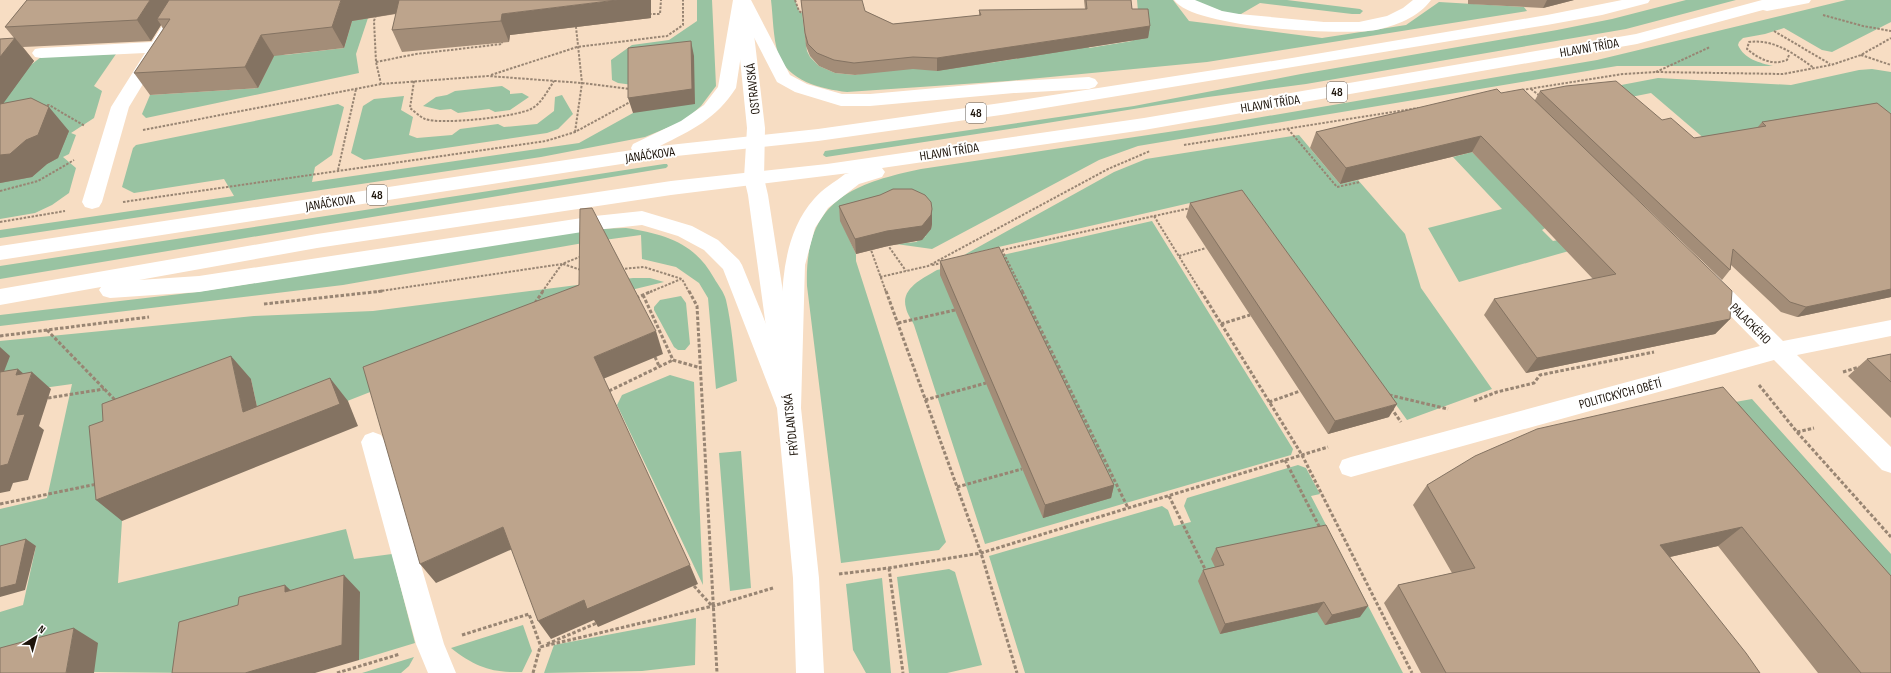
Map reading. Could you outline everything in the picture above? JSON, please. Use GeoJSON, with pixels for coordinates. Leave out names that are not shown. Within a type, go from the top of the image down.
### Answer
{"type":"FeatureCollection","features":[{"type":"Feature","properties":{"kind":"main road"},"geometry":{"type":"LineString","coordinates":[[92,202],[120,107],[186,0]]}},
{"type":"Feature","properties":{"kind":"main road","name":"48"},"geometry":{"type":"LineString","coordinates":[[742,0],[783,78],[801,88],[841,100],[870,100],[1014,87],[1196,78]]}},
{"type":"Feature","properties":{"kind":"main road","name":"48"},"geometry":{"type":"LineString","coordinates":[[616,158],[688,125],[710,109],[726,88],[742,0]]}},
{"type":"Feature","properties":{"kind":"main road","name":"OSTRAVSKÁ"},"geometry":{"type":"LineString","coordinates":[[742,0],[756,128],[754,178]]}},
{"type":"Feature","properties":{"kind":"main road"},"geometry":{"type":"LineString","coordinates":[[1182,0],[1204,10],[1227,16],[1340,29],[1374,25],[1390,21],[1419,0]]}},
{"type":"Feature","properties":{"kind":"main road","name":"48"},"geometry":{"type":"LineString","coordinates":[[756,142],[992,111],[1547,20],[1602,10],[1642,0]]}},
{"type":"Feature","properties":{"kind":"main road","name":"HLAVNÍ TŘÍDA"},"geometry":{"type":"LineString","coordinates":[[754,178],[827,170],[1144,124],[1571,51],[1637,38],[1780,0]]}},
{"type":"Feature","properties":{"kind":"main road","name":"48"},"geometry":{"type":"LineString","coordinates":[[1746,9],[1803,0]]}},
{"type":"Feature","properties":{"kind":"main road"},"geometry":{"type":"LineString","coordinates":[[42,52],[157,47]]}},
{"type":"Feature","properties":{"kind":"main road","name":"JANÁČKOVA"},"geometry":{"type":"LineString","coordinates":[[0,253],[616,158],[756,142]]}},
{"type":"Feature","properties":{"kind":"main road","name":"48"},"geometry":{"type":"LineString","coordinates":[[789,408],[795,265],[805,227],[821,202],[852,179],[925,155]]}},
{"type":"Feature","properties":{"kind":"main road","name":"48"},"geometry":{"type":"LineString","coordinates":[[0,297],[317,241],[671,188],[754,178]]}},
{"type":"Feature","properties":{"kind":"main road","name":"FRÝDLANTSKÁ"},"geometry":{"type":"LineString","coordinates":[[754,178],[758,195],[789,408],[806,578],[810,673]]}},
{"type":"Feature","properties":{"kind":"main road","name":"48"},"geometry":{"type":"LineString","coordinates":[[0,297],[199,284],[595,223],[642,218],[685,231],[711,245],[732,265],[789,408]]}},
{"type":"Feature","properties":{"kind":"main road","name":"PALACKÉHO"},"geometry":{"type":"LineString","coordinates":[[1696,269],[1891,463]]}},
{"type":"Feature","properties":{"kind":"main road","name":"POLITICKÝCH OBĚTÍ"},"geometry":{"type":"LineString","coordinates":[[1351,467],[1536,415],[1779,350],[1891,328]]}},
{"type":"Feature","properties":{"kind":"main road"},"geometry":{"type":"LineString","coordinates":[[373,442],[430,644],[442,673]]}},
{"type":"Feature","properties":{"kind":"path"},"geometry":{"type":"LineString","coordinates":[[645,15],[660,14],[661,0]]}},
{"type":"Feature","properties":{"kind":"path"},"geometry":{"type":"LineString","coordinates":[[488,76],[577,47],[667,36],[683,24],[683,0]]}},
{"type":"Feature","properties":{"kind":"path"},"geometry":{"type":"LineString","coordinates":[[796,0],[799,11],[802,13]]}},
{"type":"Feature","properties":{"kind":"path"},"geometry":{"type":"LineString","coordinates":[[376,14],[374,21],[376,62],[381,84]]}},
{"type":"Feature","properties":{"kind":"path"},"geometry":{"type":"LineString","coordinates":[[1817,15],[1891,31]]}},
{"type":"Feature","properties":{"kind":"path"},"geometry":{"type":"LineString","coordinates":[[575,132],[582,83],[576,27]]}},
{"type":"Feature","properties":{"kind":"path"},"geometry":{"type":"LineString","coordinates":[[1774,31],[1831,65]]}},
{"type":"Feature","properties":{"kind":"path"},"geometry":{"type":"LineString","coordinates":[[1518,91],[1623,74],[1656,72],[1783,74],[1831,65],[1860,55],[1891,38]]}},
{"type":"Feature","properties":{"kind":"path"},"geometry":{"type":"LineString","coordinates":[[1789,55],[1787,60],[1781,63],[1771,62],[1752,54],[1747,49],[1747,45],[1748,42],[1756,40],[1766,41],[1778,46],[1814,68]]}},
{"type":"Feature","properties":{"kind":"path"},"geometry":{"type":"LineString","coordinates":[[376,62],[416,54],[502,44],[502,42]]}},
{"type":"Feature","properties":{"kind":"path"},"geometry":{"type":"LineString","coordinates":[[1656,72],[1716,44]]}},
{"type":"Feature","properties":{"kind":"path"},"geometry":{"type":"LineString","coordinates":[[1860,55],[1891,65]]}},
{"type":"Feature","properties":{"kind":"path"},"geometry":{"type":"LineString","coordinates":[[0,191],[38,181],[111,136],[381,84],[488,76],[582,83],[633,90]]}},
{"type":"Feature","properties":{"kind":"path"},"geometry":{"type":"LineString","coordinates":[[414,81],[410,108],[425,119],[464,121],[511,115],[532,109],[544,97],[554,81]]}},
{"type":"Feature","properties":{"kind":"path"},"geometry":{"type":"LineString","coordinates":[[1531,88],[1542,99]]}},
{"type":"Feature","properties":{"kind":"path"},"geometry":{"type":"LineString","coordinates":[[338,170],[356,89]]}},
{"type":"Feature","properties":{"kind":"path"},"geometry":{"type":"LineString","coordinates":[[120,203],[338,170],[546,141],[575,132],[633,100]]}},
{"type":"Feature","properties":{"kind":"path"},"geometry":{"type":"LineString","coordinates":[[42,106],[48,105],[83,126],[111,136]]}},
{"type":"Feature","properties":{"kind":"path"},"geometry":{"type":"LineString","coordinates":[[1179,146],[1421,107]]}},
{"type":"Feature","properties":{"kind":"path"},"geometry":{"type":"LineString","coordinates":[[1287,129],[1337,187],[1360,182]]}},
{"type":"Feature","properties":{"kind":"path"},"geometry":{"type":"LineString","coordinates":[[928,266],[1108,169],[1148,151],[1156,150]]}},
{"type":"Feature","properties":{"kind":"path"},"geometry":{"type":"LineString","coordinates":[[995,252],[1197,206]]}},
{"type":"Feature","properties":{"kind":"path"},"geometry":{"type":"LineString","coordinates":[[0,222],[67,211]]}},
{"type":"Feature","properties":{"kind":"path"},"geometry":{"type":"LineString","coordinates":[[1154,216],[1302,455],[1412,673]]}},
{"type":"Feature","properties":{"kind":"path"},"geometry":{"type":"LineString","coordinates":[[887,239],[888,246],[906,271]]}},
{"type":"Feature","properties":{"kind":"path"},"geometry":{"type":"LineString","coordinates":[[868,243],[981,553],[1017,673]]}},
{"type":"Feature","properties":{"kind":"path"},"geometry":{"type":"LineString","coordinates":[[1179,256],[1206,248]]}},
{"type":"Feature","properties":{"kind":"path"},"geometry":{"type":"LineString","coordinates":[[1002,250],[1128,508]]}},
{"type":"Feature","properties":{"kind":"path"},"geometry":{"type":"LineString","coordinates":[[264,304],[386,291],[562,264],[589,254]]}},
{"type":"Feature","properties":{"kind":"path"},"geometry":{"type":"LineString","coordinates":[[880,277],[943,263]]}},
{"type":"Feature","properties":{"kind":"path"},"geometry":{"type":"LineString","coordinates":[[562,264],[585,271]]}},
{"type":"Feature","properties":{"kind":"path"},"geometry":{"type":"LineString","coordinates":[[532,307],[562,264]]}},
{"type":"Feature","properties":{"kind":"path"},"geometry":{"type":"LineString","coordinates":[[614,270],[644,267],[682,279],[698,306],[712,606],[718,673]]}},
{"type":"Feature","properties":{"kind":"path"},"geometry":{"type":"LineString","coordinates":[[635,298],[682,279]]}},
{"type":"Feature","properties":{"kind":"path"},"geometry":{"type":"LineString","coordinates":[[643,295],[673,360]]}},
{"type":"Feature","properties":{"kind":"path"},"geometry":{"type":"LineString","coordinates":[[898,324],[955,310]]}},
{"type":"Feature","properties":{"kind":"path"},"geometry":{"type":"LineString","coordinates":[[1221,324],[1250,315]]}},
{"type":"Feature","properties":{"kind":"path"},"geometry":{"type":"LineString","coordinates":[[0,336],[156,317]]}},
{"type":"Feature","properties":{"kind":"path"},"geometry":{"type":"LineString","coordinates":[[47,330],[120,406]]}},
{"type":"Feature","properties":{"kind":"path"},"geometry":{"type":"LineString","coordinates":[[655,357],[659,366]]}},
{"type":"Feature","properties":{"kind":"path"},"geometry":{"type":"LineString","coordinates":[[609,391],[673,360],[701,368]]}},
{"type":"Feature","properties":{"kind":"path"},"geometry":{"type":"LineString","coordinates":[[1845,378],[1840,373],[1860,367]]}},
{"type":"Feature","properties":{"kind":"path"},"geometry":{"type":"LineString","coordinates":[[925,400],[986,383]]}},
{"type":"Feature","properties":{"kind":"path"},"geometry":{"type":"LineString","coordinates":[[1761,386],[1797,432],[1891,537]]}},
{"type":"Feature","properties":{"kind":"path"},"geometry":{"type":"LineString","coordinates":[[48,398],[104,389]]}},
{"type":"Feature","properties":{"kind":"path"},"geometry":{"type":"LineString","coordinates":[[1269,402],[1300,391]]}},
{"type":"Feature","properties":{"kind":"path"},"geometry":{"type":"LineString","coordinates":[[1388,395],[1451,410]]}},
{"type":"Feature","properties":{"kind":"path"},"geometry":{"type":"LineString","coordinates":[[1389,405],[1405,427]]}},
{"type":"Feature","properties":{"kind":"path"},"geometry":{"type":"LineString","coordinates":[[1285,460],[1322,532]]}},
{"type":"Feature","properties":{"kind":"path"},"geometry":{"type":"LineString","coordinates":[[957,487],[1022,469]]}},
{"type":"Feature","properties":{"kind":"path"},"geometry":{"type":"LineString","coordinates":[[0,504],[103,482]]}},
{"type":"Feature","properties":{"kind":"path"},"geometry":{"type":"LineString","coordinates":[[1169,496],[1209,578]]}},
{"type":"Feature","properties":{"kind":"path"},"geometry":{"type":"LineString","coordinates":[[903,673],[889,568],[981,553]]}},
{"type":"Feature","properties":{"kind":"path"},"geometry":{"type":"LineString","coordinates":[[694,586],[712,606]]}},
{"type":"Feature","properties":{"kind":"path"},"geometry":{"type":"LineString","coordinates":[[540,647],[712,606]]}},
{"type":"Feature","properties":{"kind":"path"},"geometry":{"type":"LineString","coordinates":[[540,647],[597,623]]}},
{"type":"Feature","properties":{"kind":"path"},"geometry":{"type":"LineString","coordinates":[[533,673],[540,647]]}},
{"type":"Feature","properties":{"kind":"green space"},"geometry":{"type":"Polygon","coordinates":[[[374,0],[356,54],[359,73],[146,118],[142,114],[150,95],[258,88],[275,53],[285,55],[344,48],[352,21],[362,19],[374,0]]]}},
{"type":"Feature","properties":{"kind":"green space"},"geometry":{"type":"Polygon","coordinates":[[[697,0],[712,0],[716,86],[701,106],[692,114],[679,123],[645,137],[541,157],[0,238],[0,230],[234,196],[224,179],[134,193],[122,187],[133,148],[136,145],[338,104],[344,107],[332,155],[315,167],[312,182],[579,143],[633,113],[633,85],[618,83],[612,80],[611,60],[632,45],[669,40],[697,21],[697,0]]]}},
{"type":"Feature","properties":{"kind":"green space"},"geometry":{"type":"Polygon","coordinates":[[[771,0],[795,0],[799,11],[802,13],[807,51],[810,57],[819,66],[835,73],[855,75],[891,68],[990,63],[1088,46],[1089,48],[1132,41],[1140,34],[1137,0],[1173,0],[1189,21],[1322,38],[1406,25],[1439,2],[1524,7],[1527,11],[1207,62],[1008,81],[847,92],[827,89],[806,82],[797,77],[782,63],[776,47],[771,0]]]}},
{"type":"Feature","properties":{"kind":"green space"},"geometry":{"type":"Polygon","coordinates":[[[1192,0],[1287,0],[1360,9],[1363,11],[1360,14],[1352,14],[1260,3],[1241,14],[1229,14],[1192,0]]]}},
{"type":"Feature","properties":{"kind":"green space"},"geometry":{"type":"Polygon","coordinates":[[[1686,0],[1736,0],[1626,29],[1306,84],[1208,97],[826,157],[823,155],[825,151],[1134,106],[1301,74],[1557,30],[1612,19],[1686,0]]]}},
{"type":"Feature","properties":{"kind":"green space"},"geometry":{"type":"Polygon","coordinates":[[[1846,0],[1891,0],[1891,22],[1832,52],[1822,50],[1784,28],[1765,34],[1743,38],[1739,42],[1738,45],[1741,50],[1748,57],[1758,62],[1773,66],[1617,66],[1138,146],[1099,160],[932,249],[896,244],[916,242],[926,236],[841,221],[856,254],[856,261],[946,542],[939,550],[841,563],[807,286],[808,258],[813,235],[823,216],[836,202],[852,191],[872,182],[921,169],[1215,125],[1597,60],[1846,0]]]}},
{"type":"Feature","properties":{"kind":"green space"},"geometry":{"type":"Polygon","coordinates":[[[116,54],[94,86],[102,91],[94,118],[71,133],[76,135],[69,154],[63,157],[76,168],[69,193],[52,205],[35,213],[0,219],[0,89],[41,57],[116,54]]]}},
{"type":"Feature","properties":{"kind":"green space"},"geometry":{"type":"Polygon","coordinates":[[[1872,69],[1891,72],[1891,123],[1706,140],[1651,93],[1631,97],[1616,86],[1658,78],[1791,85],[1859,70],[1872,69]]]}},
{"type":"Feature","properties":{"kind":"green space"},"geometry":{"type":"Polygon","coordinates":[[[502,86],[510,91],[510,94],[522,93],[529,97],[510,110],[495,112],[489,109],[458,113],[451,109],[440,110],[423,106],[436,97],[447,95],[455,91],[502,86]]]}},
{"type":"Feature","properties":{"kind":"green space"},"geometry":{"type":"Polygon","coordinates":[[[562,95],[573,114],[558,129],[547,133],[364,160],[351,153],[363,106],[374,99],[404,96],[401,110],[413,117],[409,135],[417,138],[452,135],[460,129],[498,124],[504,127],[537,124],[554,111],[555,97],[562,95]]]}},
{"type":"Feature","properties":{"kind":"green space"},"geometry":{"type":"Polygon","coordinates":[[[1299,135],[1340,184],[1358,180],[1405,234],[1421,288],[1492,389],[1407,420],[1242,191],[964,255],[1114,172],[1146,159],[1299,135]]]}},
{"type":"Feature","properties":{"kind":"green space"},"geometry":{"type":"Polygon","coordinates":[[[1472,152],[1547,227],[1542,230],[1553,241],[1559,240],[1569,251],[1459,282],[1428,228],[1502,209],[1453,157],[1472,152]]]}},
{"type":"Feature","properties":{"kind":"green space"},"geometry":{"type":"Polygon","coordinates":[[[667,164],[668,166],[666,168],[0,279],[0,266],[667,164]]]}},
{"type":"Feature","properties":{"kind":"green space"},"geometry":{"type":"Polygon","coordinates":[[[1152,221],[1293,449],[1291,455],[985,544],[914,325],[908,315],[905,301],[906,295],[914,284],[937,270],[1152,221]]]}},
{"type":"Feature","properties":{"kind":"green space"},"geometry":{"type":"Polygon","coordinates":[[[626,228],[653,233],[677,242],[697,256],[706,266],[726,300],[737,381],[716,389],[708,298],[699,283],[676,267],[642,259],[641,235],[589,242],[343,285],[0,326],[0,315],[197,292],[594,229],[626,228]]]}},
{"type":"Feature","properties":{"kind":"green space"},"geometry":{"type":"Polygon","coordinates":[[[633,278],[650,278],[664,282],[631,290],[263,434],[251,379],[115,449],[122,521],[118,583],[346,529],[354,559],[392,554],[415,643],[359,660],[196,673],[0,671],[0,612],[23,605],[36,546],[0,555],[0,509],[47,498],[72,384],[36,389],[0,382],[0,341],[254,316],[373,311],[633,278]]]}},
{"type":"Feature","properties":{"kind":"green space"},"geometry":{"type":"Polygon","coordinates":[[[681,296],[686,303],[690,344],[685,350],[678,350],[674,347],[654,310],[654,307],[660,300],[681,296]]]}},
{"type":"Feature","properties":{"kind":"green space"},"geometry":{"type":"Polygon","coordinates":[[[670,375],[694,382],[703,585],[617,405],[622,395],[670,375]]]}},
{"type":"Feature","properties":{"kind":"green space"},"geometry":{"type":"Polygon","coordinates":[[[1752,399],[1891,554],[1891,629],[1702,408],[1752,399]]]}},
{"type":"Feature","properties":{"kind":"green space"},"geometry":{"type":"Polygon","coordinates":[[[741,451],[751,588],[730,591],[719,453],[741,451]]]}},
{"type":"Feature","properties":{"kind":"green space"},"geometry":{"type":"Polygon","coordinates":[[[1298,465],[1306,468],[1320,494],[1311,496],[1403,673],[1025,673],[989,556],[1162,506],[1168,510],[1174,526],[1191,522],[1184,506],[1187,498],[1298,465]]]}},
{"type":"Feature","properties":{"kind":"green space"},"geometry":{"type":"Polygon","coordinates":[[[949,569],[955,572],[982,665],[947,673],[909,673],[897,577],[949,569]]]}},
{"type":"Feature","properties":{"kind":"green space"},"geometry":{"type":"Polygon","coordinates":[[[882,578],[891,673],[866,673],[853,650],[846,584],[882,578]]]}},
{"type":"Feature","properties":{"kind":"green space"},"geometry":{"type":"Polygon","coordinates":[[[696,618],[695,665],[642,671],[544,673],[554,645],[696,618]]]}},
{"type":"Feature","properties":{"kind":"green space"},"geometry":{"type":"Polygon","coordinates":[[[523,625],[532,651],[522,672],[484,668],[468,660],[451,648],[523,625]]]}},
{"type":"Feature","properties":{"kind":"green space"},"geometry":{"type":"Polygon","coordinates":[[[414,657],[409,666],[401,673],[362,673],[414,657]]]}},
{"type":"Feature","properties":{"kind":"building"},"geometry":{"type":"Polygon","coordinates":[[[27,0],[150,0],[137,20],[5,27],[27,0]]]}},
{"type":"Feature","properties":{"kind":"building"},"geometry":{"type":"Polygon","coordinates":[[[169,0],[341,0],[332,27],[261,35],[245,67],[134,73],[170,19],[157,19],[169,0]]]}},
{"type":"Feature","properties":{"kind":"building"},"geometry":{"type":"Polygon","coordinates":[[[399,0],[617,0],[502,14],[501,21],[392,30],[399,0]]]}},
{"type":"Feature","properties":{"kind":"building"},"geometry":{"type":"Polygon","coordinates":[[[801,0],[862,0],[865,11],[893,24],[981,15],[979,10],[1087,9],[1086,0],[1131,0],[1132,9],[1148,9],[1150,26],[937,58],[913,57],[854,63],[834,60],[817,53],[808,44],[805,33],[801,0]]]}},
{"type":"Feature","properties":{"kind":"building"},"geometry":{"type":"Polygon","coordinates":[[[15,38],[0,57],[0,39],[15,38]]]}},
{"type":"Feature","properties":{"kind":"building"},"geometry":{"type":"Polygon","coordinates":[[[691,41],[692,89],[628,98],[628,48],[691,41]]]}},
{"type":"Feature","properties":{"kind":"building"},"geometry":{"type":"Polygon","coordinates":[[[1616,81],[1662,120],[1671,118],[1694,138],[1766,126],[1762,122],[1877,103],[1891,114],[1891,289],[1806,307],[1790,302],[1733,249],[1730,270],[1540,91],[1566,86],[1616,81]]]}},
{"type":"Feature","properties":{"kind":"building"},"geometry":{"type":"Polygon","coordinates":[[[1497,89],[1501,93],[1523,89],[1732,291],[1730,319],[1537,358],[1494,299],[1616,274],[1481,136],[1346,168],[1316,132],[1497,89]]]}},
{"type":"Feature","properties":{"kind":"building"},"geometry":{"type":"Polygon","coordinates":[[[31,98],[49,107],[38,135],[26,140],[10,154],[0,155],[0,104],[31,98]]]}},
{"type":"Feature","properties":{"kind":"building"},"geometry":{"type":"Polygon","coordinates":[[[893,189],[912,189],[925,195],[931,202],[931,215],[922,226],[887,231],[855,239],[839,206],[880,195],[893,189]]]}},
{"type":"Feature","properties":{"kind":"building"},"geometry":{"type":"Polygon","coordinates":[[[1242,190],[1397,404],[1335,421],[1190,203],[1242,190]]]}},
{"type":"Feature","properties":{"kind":"building"},"geometry":{"type":"Polygon","coordinates":[[[592,208],[656,331],[594,357],[690,565],[587,609],[584,600],[538,621],[503,527],[420,564],[363,367],[579,285],[580,209],[592,208]]]}},
{"type":"Feature","properties":{"kind":"building"},"geometry":{"type":"Polygon","coordinates":[[[999,247],[1114,485],[1045,505],[940,261],[999,247]]]}},
{"type":"Feature","properties":{"kind":"building"},"geometry":{"type":"Polygon","coordinates":[[[1891,354],[1891,382],[1867,359],[1891,354]]]}},
{"type":"Feature","properties":{"kind":"building"},"geometry":{"type":"Polygon","coordinates":[[[231,356],[243,412],[330,378],[340,404],[96,500],[89,426],[103,421],[102,404],[231,356]]]}},
{"type":"Feature","properties":{"kind":"building"},"geometry":{"type":"Polygon","coordinates":[[[18,369],[16,375],[32,372],[17,415],[25,414],[8,464],[0,466],[0,372],[18,369]]]}},
{"type":"Feature","properties":{"kind":"building"},"geometry":{"type":"Polygon","coordinates":[[[1723,387],[1891,576],[1891,673],[1861,673],[1742,527],[1660,545],[1746,653],[1760,673],[1446,673],[1398,585],[1475,568],[1427,485],[1475,456],[1537,429],[1723,387]]]}},
{"type":"Feature","properties":{"kind":"building"},"geometry":{"type":"Polygon","coordinates":[[[1326,525],[1368,606],[1332,615],[1324,602],[1225,624],[1203,570],[1224,565],[1216,548],[1326,525]]]}},
{"type":"Feature","properties":{"kind":"building"},"geometry":{"type":"Polygon","coordinates":[[[26,539],[16,584],[0,588],[0,546],[26,539]]]}},
{"type":"Feature","properties":{"kind":"building"},"geometry":{"type":"Polygon","coordinates":[[[344,575],[342,645],[245,673],[172,673],[179,622],[238,605],[239,597],[285,585],[285,592],[344,575]]]}},
{"type":"Feature","properties":{"kind":"building"},"geometry":{"type":"Polygon","coordinates":[[[74,628],[66,673],[0,673],[0,648],[74,628]]]}}]}
